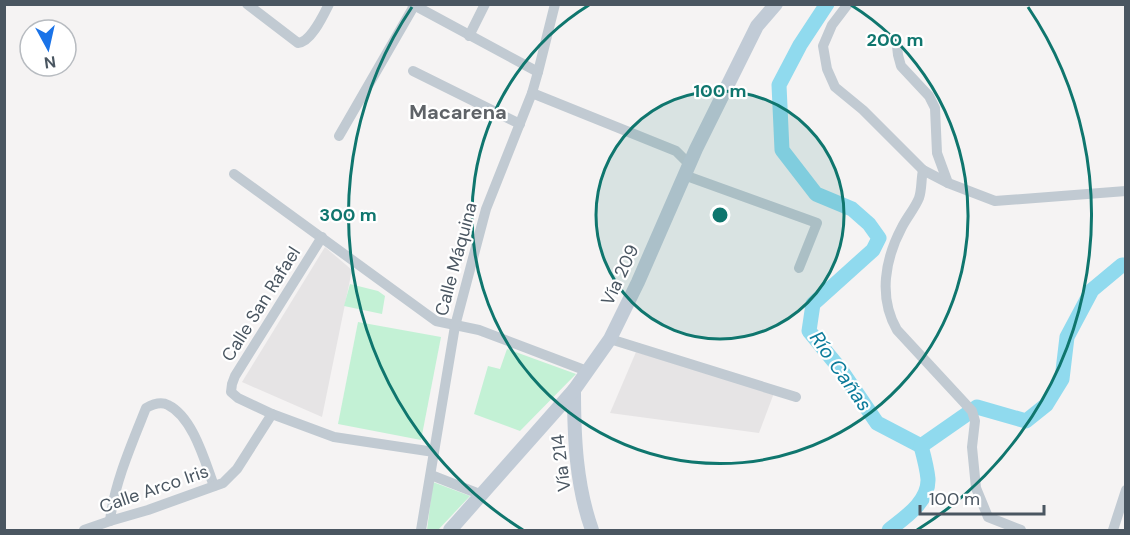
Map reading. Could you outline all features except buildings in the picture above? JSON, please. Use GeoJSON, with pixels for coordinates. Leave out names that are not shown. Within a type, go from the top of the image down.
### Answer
{"type":"FeatureCollection","features":[{"type":"Feature","properties":{"kind":"main road","name":"Vía 209"},"geometry":{"type":"LineString","coordinates":[[450,531],[574,390],[610,339],[638,282],[686,169],[758,26],[776,4]]}},
{"type":"Feature","properties":{"kind":"main road","name":"Vía 214"},"geometry":{"type":"LineString","coordinates":[[574,390],[578,469],[585,510],[592,531]]}},
{"type":"Feature","properties":{"kind":"main road"},"geometry":{"type":"LineString","coordinates":[[549,419],[564,418],[574,423]]}},
{"type":"Feature","properties":{"kind":"street"},"geometry":{"type":"LineString","coordinates":[[247,4],[298,43],[302,43],[320,22],[329,4]]}},
{"type":"Feature","properties":{"kind":"street"},"geometry":{"type":"LineString","coordinates":[[469,36],[485,4]]}},
{"type":"Feature","properties":{"kind":"street","name":"Calle Máquina"},"geometry":{"type":"LineString","coordinates":[[422,531],[455,326],[486,209],[532,93],[555,4]]}},
{"type":"Feature","properties":{"kind":"street"},"geometry":{"type":"LineString","coordinates":[[848,4],[832,25],[823,46],[827,69],[835,87],[863,110],[923,170],[948,183],[995,201],[1125,191]]}},
{"type":"Feature","properties":{"kind":"street"},"geometry":{"type":"LineString","coordinates":[[339,136],[413,5],[538,72]]}},
{"type":"Feature","properties":{"kind":"street"},"geometry":{"type":"LineString","coordinates":[[896,37],[901,66],[929,96],[935,108],[937,153],[948,183]]}},
{"type":"Feature","properties":{"kind":"street"},"geometry":{"type":"LineString","coordinates":[[413,71],[520,124]]}},
{"type":"Feature","properties":{"kind":"street"},"geometry":{"type":"LineString","coordinates":[[532,93],[676,151],[686,169],[817,223],[799,268]]}},
{"type":"Feature","properties":{"kind":"street"},"geometry":{"type":"LineString","coordinates":[[923,170],[918,200],[889,254],[885,279],[888,310],[897,330],[972,411],[975,421],[972,447],[976,488],[988,517],[1021,531]]}},
{"type":"Feature","properties":{"kind":"street"},"geometry":{"type":"LineString","coordinates":[[234,174],[436,321],[479,330],[587,371]]}},
{"type":"Feature","properties":{"kind":"street","name":"Calle San Rafael"},"geometry":{"type":"LineString","coordinates":[[322,237],[236,376],[231,392],[272,414],[334,437],[434,452]]}},
{"type":"Feature","properties":{"kind":"street"},"geometry":{"type":"LineString","coordinates":[[610,339],[796,397]]}},
{"type":"Feature","properties":{"kind":"street"},"geometry":{"type":"LineString","coordinates":[[110,521],[112,504],[133,441],[146,408],[153,404],[168,404],[187,423],[214,486]]}},
{"type":"Feature","properties":{"kind":"street","name":"Calle Arco Iris"},"geometry":{"type":"LineString","coordinates":[[84,531],[223,483],[237,469],[272,414]]}},
{"type":"Feature","properties":{"kind":"street"},"geometry":{"type":"LineString","coordinates":[[431,475],[482,495]]}},
{"type":"Feature","properties":{"kind":"street"},"geometry":{"type":"LineString","coordinates":[[1113,531],[1125,490]]}},
{"type":"Feature","properties":{"kind":"shaded area"},"geometry":{"type":"Polygon","coordinates":[[[325,247],[352,270],[322,417],[242,382],[325,247]]]}},
{"type":"Feature","properties":{"kind":"shaded area"},"geometry":{"type":"Polygon","coordinates":[[[636,352],[774,393],[759,433],[610,413],[636,352]]]}},
{"type":"Feature","properties":{"kind":"green space"},"geometry":{"type":"Polygon","coordinates":[[[350,284],[378,291],[385,296],[382,314],[344,306],[350,284]]]}},
{"type":"Feature","properties":{"kind":"green space"},"geometry":{"type":"Polygon","coordinates":[[[358,322],[441,337],[421,440],[338,424],[358,322]]]}},
{"type":"Feature","properties":{"kind":"green space"},"geometry":{"type":"Polygon","coordinates":[[[507,349],[576,374],[520,431],[474,414],[488,366],[500,369],[507,349]]]}},
{"type":"Feature","properties":{"kind":"green space"},"geometry":{"type":"Polygon","coordinates":[[[433,482],[470,496],[438,530],[427,530],[433,482]]]}},
{"type":"Feature","properties":{"kind":"waterway","name":"Río Cañas"},"geometry":{"type":"LineString","coordinates":[[827,4],[800,45],[779,85],[782,150],[816,194],[852,209],[869,224],[879,238],[873,250],[813,304],[809,331],[841,370],[877,423],[921,446]]}},
{"type":"Feature","properties":{"kind":"waterway"},"geometry":{"type":"LineString","coordinates":[[921,446],[977,407],[1026,421],[1046,405],[1062,379],[1067,337],[1092,290],[1122,265],[1126,265]]}},
{"type":"Feature","properties":{"kind":"waterway","name":"Río Cañas"},"geometry":{"type":"LineString","coordinates":[[889,530],[908,515],[924,495],[928,479],[921,446]]}},
{"type":"Feature","properties":{"kind":"district","name":"Macarena"},"geometry":{"type":"Point","coordinates":[458,112]}}]}
